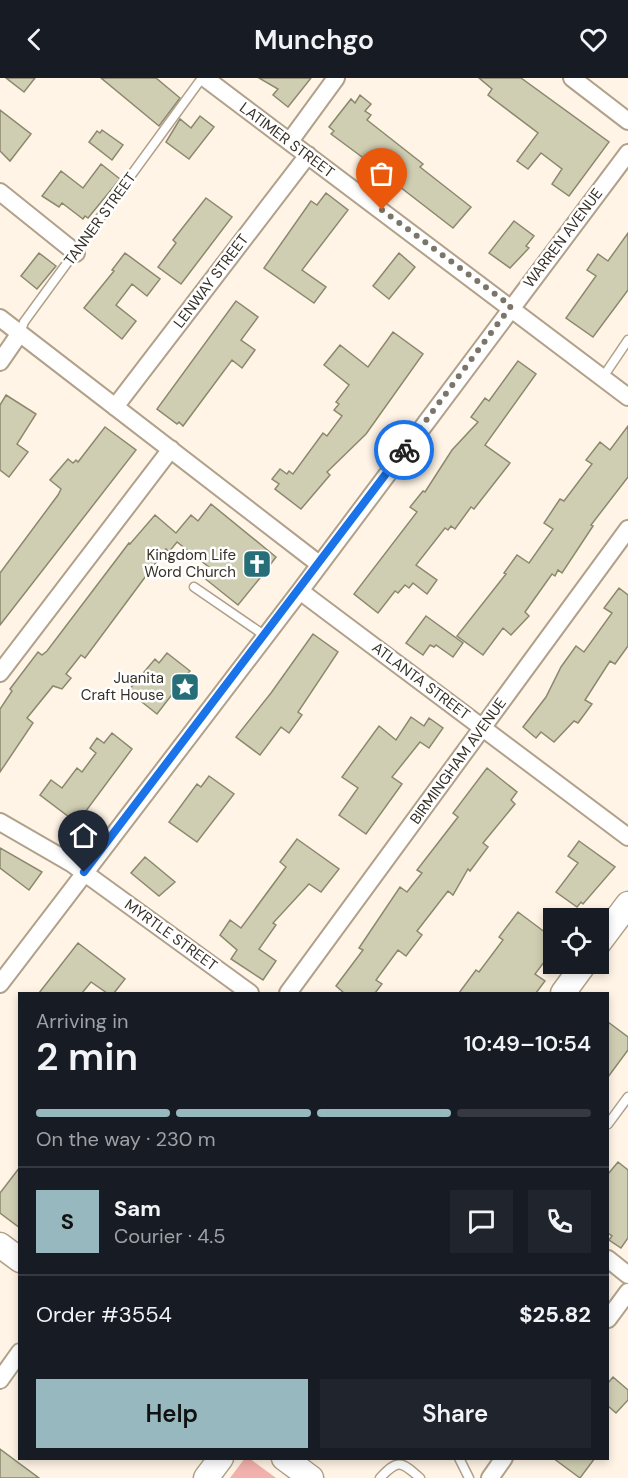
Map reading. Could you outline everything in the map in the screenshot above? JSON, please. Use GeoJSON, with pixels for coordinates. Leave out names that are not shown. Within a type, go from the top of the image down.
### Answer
{"type":"FeatureCollection","features":[{"type":"Feature","properties":{"kind":"street","name":"LATIMER STREET"},"geometry":{"type":"LineString","coordinates":[[204,78],[511,306],[628,397]]}},
{"type":"Feature","properties":{"kind":"street"},"geometry":{"type":"LineString","coordinates":[[290,141],[336,78]]}},
{"type":"Feature","properties":{"kind":"street"},"geometry":{"type":"LineString","coordinates":[[572,78],[628,121]]}},
{"type":"Feature","properties":{"kind":"street","name":"WARREN AVENUE"},"geometry":{"type":"LineString","coordinates":[[0,984],[264,635],[300,591],[511,306],[628,153]]}},
{"type":"Feature","properties":{"kind":"street","name":"LENWAY STREET"},"geometry":{"type":"LineString","coordinates":[[116,407],[308,155]]}},
{"type":"Feature","properties":{"kind":"street"},"geometry":{"type":"LineString","coordinates":[[0,192],[76,252]]}},
{"type":"Feature","properties":{"kind":"street"},"geometry":{"type":"LineString","coordinates":[[0,318],[320,564]]}},
{"type":"Feature","properties":{"kind":"street","name":"TANNER STREET"},"geometry":{"type":"LineString","coordinates":[[0,362],[20,333]]}},
{"type":"Feature","properties":{"kind":"street"},"geometry":{"type":"LineString","coordinates":[[0,673],[171,449]]}},
{"type":"Feature","properties":{"kind":"street","name":"BIRMINGHAM AVENUE"},"geometry":{"type":"LineString","coordinates":[[289,992],[628,529]]}},
{"type":"Feature","properties":{"kind":"street","name":"ATLANTA STREET"},"geometry":{"type":"LineString","coordinates":[[300,591],[628,837]]}},
{"type":"Feature","properties":{"kind":"street","name":"MYRTLE STREET"},"geometry":{"type":"LineString","coordinates":[[0,822],[84,872],[249,992]]}},
{"type":"Feature","properties":{"kind":"street"},"geometry":{"type":"LineString","coordinates":[[609,929],[628,904]]}},
{"type":"Feature","properties":{"kind":"street"},"geometry":{"type":"LineString","coordinates":[[564,992],[577,974]]}},
{"type":"Feature","properties":{"kind":"street"},"geometry":{"type":"LineString","coordinates":[[0,1245],[18,1258]]}},
{"type":"Feature","properties":{"kind":"street"},"geometry":{"type":"LineString","coordinates":[[609,1260],[628,1275]]}},
{"type":"Feature","properties":{"kind":"street"},"geometry":{"type":"LineString","coordinates":[[609,1318],[628,1292]]}},
{"type":"Feature","properties":{"kind":"street"},"geometry":{"type":"LineString","coordinates":[[0,1380],[18,1355]]}},
{"type":"Feature","properties":{"kind":"street"},"geometry":{"type":"LineString","coordinates":[[206,1478],[219,1460]]}},
{"type":"Feature","properties":{"kind":"street"},"geometry":{"type":"LineString","coordinates":[[287,1460],[311,1478]]}},
{"type":"Feature","properties":{"kind":"street"},"geometry":{"type":"LineString","coordinates":[[490,1478],[503,1460]]}},
{"type":"Feature","properties":{"kind":"lane","name":"TANNER STREET"},"geometry":{"type":"LineString","coordinates":[[20,333],[24,322],[204,78]]}},
{"type":"Feature","properties":{"kind":"lane"},"geometry":{"type":"LineString","coordinates":[[603,377],[628,340]]}},
{"type":"Feature","properties":{"kind":"lane"},"geometry":{"type":"LineString","coordinates":[[194,587],[264,635]]}},
{"type":"Feature","properties":{"kind":"lane"},"geometry":{"type":"LineString","coordinates":[[609,1123],[628,1097]]}},
{"type":"Feature","properties":{"kind":"lane"},"geometry":{"type":"LineString","coordinates":[[460,1460],[469,1478]]}},
{"type":"Feature","properties":{"kind":"lane"},"geometry":{"type":"LineString","coordinates":[[380,1478],[392,1466],[399,1463],[407,1466],[420,1478]]}},
{"type":"Feature","properties":{"kind":"shaded area"},"geometry":{"type":"Polygon","coordinates":[[[244,1460],[252,1460],[276,1478],[230,1478],[244,1460]]]}},
{"type":"Feature","properties":{"kind":"building"},"geometry":{"type":"Polygon","coordinates":[[[6,78],[35,78],[24,92],[6,78]]]}},
{"type":"Feature","properties":{"kind":"building"},"geometry":{"type":"Polygon","coordinates":[[[101,78],[156,78],[180,98],[159,126],[101,78]]]}},
{"type":"Feature","properties":{"kind":"building"},"geometry":{"type":"Polygon","coordinates":[[[259,78],[311,78],[288,107],[273,95],[278,89],[259,78]]]}},
{"type":"Feature","properties":{"kind":"building"},"geometry":{"type":"Polygon","coordinates":[[[479,78],[521,78],[609,142],[569,196],[552,184],[562,169],[541,153],[528,169],[517,161],[538,133],[488,95],[492,89],[479,78]]]}},
{"type":"Feature","properties":{"kind":"building"},"geometry":{"type":"Polygon","coordinates":[[[360,95],[371,104],[365,111],[371,115],[367,120],[423,164],[420,167],[471,207],[453,228],[400,187],[398,189],[385,179],[387,176],[385,174],[331,134],[334,131],[329,127],[351,99],[355,103],[360,95]]]}},
{"type":"Feature","properties":{"kind":"building"},"geometry":{"type":"Polygon","coordinates":[[[0,110],[31,134],[10,161],[0,151],[0,110]]]}},
{"type":"Feature","properties":{"kind":"building"},"geometry":{"type":"Polygon","coordinates":[[[200,116],[214,127],[189,159],[166,142],[180,119],[191,128],[200,116]]]}},
{"type":"Feature","properties":{"kind":"building"},"geometry":{"type":"Polygon","coordinates":[[[102,130],[123,145],[112,160],[89,142],[97,131],[100,133],[102,130]]]}},
{"type":"Feature","properties":{"kind":"building"},"geometry":{"type":"Polygon","coordinates":[[[101,164],[120,179],[88,218],[85,216],[83,219],[62,203],[59,207],[42,196],[61,171],[83,188],[101,164]]]}},
{"type":"Feature","properties":{"kind":"building"},"geometry":{"type":"Polygon","coordinates":[[[326,193],[348,210],[302,270],[326,287],[314,303],[264,268],[311,201],[317,205],[326,193]]]}},
{"type":"Feature","properties":{"kind":"building"},"geometry":{"type":"Polygon","coordinates":[[[206,198],[232,217],[181,284],[158,267],[176,243],[173,240],[206,198]]]}},
{"type":"Feature","properties":{"kind":"building"},"geometry":{"type":"Polygon","coordinates":[[[514,221],[534,236],[526,246],[529,248],[510,268],[489,253],[514,221]]]}},
{"type":"Feature","properties":{"kind":"building"},"geometry":{"type":"Polygon","coordinates":[[[628,233],[628,290],[593,337],[566,318],[596,276],[587,270],[598,254],[608,261],[628,233]]]}},
{"type":"Feature","properties":{"kind":"building"},"geometry":{"type":"Polygon","coordinates":[[[39,253],[56,266],[37,289],[21,276],[39,253]]]}},
{"type":"Feature","properties":{"kind":"building"},"geometry":{"type":"Polygon","coordinates":[[[125,253],[160,279],[147,296],[132,284],[116,305],[136,321],[122,339],[84,308],[114,271],[112,270],[125,253]]]}},
{"type":"Feature","properties":{"kind":"building"},"geometry":{"type":"Polygon","coordinates":[[[399,253],[415,267],[389,299],[373,286],[399,253]]]}},
{"type":"Feature","properties":{"kind":"building"},"geometry":{"type":"Polygon","coordinates":[[[236,301],[258,317],[241,340],[255,350],[242,368],[232,360],[183,426],[179,422],[177,424],[157,409],[236,301]]]}},
{"type":"Feature","properties":{"kind":"building"},"geometry":{"type":"Polygon","coordinates":[[[393,332],[423,354],[366,434],[327,472],[330,475],[301,509],[275,489],[279,484],[272,479],[280,469],[287,474],[289,471],[293,474],[323,433],[327,436],[342,416],[334,410],[339,404],[336,402],[349,385],[324,365],[340,345],[368,367],[393,332]]]}},
{"type":"Feature","properties":{"kind":"building"},"geometry":{"type":"Polygon","coordinates":[[[518,361],[536,374],[485,445],[510,463],[474,509],[471,507],[455,529],[451,526],[448,530],[445,528],[416,565],[437,580],[427,594],[413,583],[409,588],[405,585],[398,593],[395,591],[378,613],[354,594],[417,512],[410,507],[423,491],[425,492],[452,450],[478,422],[471,417],[485,398],[489,401],[518,361]]]}},
{"type":"Feature","properties":{"kind":"building"},"geometry":{"type":"Polygon","coordinates":[[[6,395],[36,414],[17,444],[28,452],[9,477],[0,470],[0,405],[6,395]]]}},
{"type":"Feature","properties":{"kind":"building"},"geometry":{"type":"Polygon","coordinates":[[[628,426],[628,477],[591,525],[593,526],[562,573],[558,570],[555,576],[552,574],[525,612],[529,616],[511,635],[503,628],[483,655],[457,636],[506,574],[504,573],[517,555],[529,563],[553,529],[544,523],[560,499],[564,501],[592,464],[586,460],[600,442],[610,450],[628,426]]]}},
{"type":"Feature","properties":{"kind":"building"},"geometry":{"type":"Polygon","coordinates":[[[105,427],[136,450],[0,625],[0,573],[58,495],[61,489],[50,480],[68,459],[73,463],[76,460],[78,462],[105,427]]]}},
{"type":"Feature","properties":{"kind":"building"},"geometry":{"type":"Polygon","coordinates":[[[211,504],[276,557],[260,578],[238,605],[203,577],[210,568],[177,542],[169,552],[166,549],[85,658],[81,655],[66,674],[71,678],[62,689],[53,686],[27,718],[33,723],[0,772],[0,709],[12,691],[10,689],[38,652],[42,655],[47,651],[129,543],[155,515],[176,533],[191,515],[198,521],[211,504]]]}},
{"type":"Feature","properties":{"kind":"building"},"geometry":{"type":"Polygon","coordinates":[[[619,588],[628,595],[628,646],[615,664],[610,661],[585,700],[592,704],[578,723],[574,721],[554,742],[541,732],[536,738],[523,727],[546,697],[561,667],[576,646],[584,652],[612,613],[604,608],[619,588]]]}},
{"type":"Feature","properties":{"kind":"building"},"geometry":{"type":"Polygon","coordinates":[[[426,616],[463,643],[453,657],[436,645],[434,647],[430,645],[423,655],[406,643],[426,616]]]}},
{"type":"Feature","properties":{"kind":"building"},"geometry":{"type":"Polygon","coordinates":[[[313,634],[338,652],[298,712],[302,715],[289,733],[281,727],[260,755],[236,737],[313,634]]]}},
{"type":"Feature","properties":{"kind":"building"},"geometry":{"type":"Polygon","coordinates":[[[167,653],[190,671],[187,674],[190,677],[180,690],[177,688],[157,714],[128,691],[155,659],[159,663],[167,653]]]}},
{"type":"Feature","properties":{"kind":"building"},"geometry":{"type":"Polygon","coordinates":[[[411,717],[424,726],[429,718],[443,728],[429,748],[420,742],[392,777],[402,784],[366,834],[339,815],[358,788],[342,777],[379,726],[396,740],[411,717]]]}},
{"type":"Feature","properties":{"kind":"building"},"geometry":{"type":"Polygon","coordinates":[[[112,733],[132,749],[77,823],[40,795],[51,780],[62,788],[77,768],[82,772],[96,753],[90,748],[97,738],[104,743],[112,733]]]}},
{"type":"Feature","properties":{"kind":"building"},"geometry":{"type":"Polygon","coordinates":[[[487,768],[517,792],[511,800],[515,804],[483,843],[488,847],[470,871],[468,869],[453,895],[448,891],[417,931],[422,935],[406,956],[398,950],[376,980],[382,984],[376,992],[343,992],[336,986],[363,950],[359,948],[400,887],[407,892],[422,873],[417,870],[458,817],[453,813],[487,768]]]}},
{"type":"Feature","properties":{"kind":"building"},"geometry":{"type":"Polygon","coordinates":[[[209,776],[234,794],[197,842],[169,822],[197,784],[201,787],[209,776]]]}},
{"type":"Feature","properties":{"kind":"building"},"geometry":{"type":"Polygon","coordinates":[[[297,839],[339,869],[321,892],[309,884],[273,923],[276,925],[259,949],[276,961],[263,980],[231,959],[237,950],[220,935],[230,920],[241,928],[286,867],[280,862],[297,839]]]}},
{"type":"Feature","properties":{"kind":"building"},"geometry":{"type":"Polygon","coordinates":[[[579,841],[615,867],[583,904],[581,902],[577,907],[556,892],[578,863],[568,856],[579,841]]]}},
{"type":"Feature","properties":{"kind":"building"},"geometry":{"type":"Polygon","coordinates":[[[0,848],[42,872],[29,890],[0,868],[0,848]]]}},
{"type":"Feature","properties":{"kind":"building"},"geometry":{"type":"Polygon","coordinates":[[[145,857],[175,882],[159,896],[131,873],[145,857]]]}},
{"type":"Feature","properties":{"kind":"building"},"geometry":{"type":"Polygon","coordinates":[[[518,912],[543,931],[543,963],[535,974],[545,981],[537,992],[460,992],[476,970],[479,972],[503,940],[499,937],[518,912]]]}},
{"type":"Feature","properties":{"kind":"building"},"geometry":{"type":"Polygon","coordinates":[[[78,943],[125,979],[115,992],[106,992],[91,982],[83,992],[40,992],[78,943]]]}},
{"type":"Feature","properties":{"kind":"building"},"geometry":{"type":"Polygon","coordinates":[[[609,1023],[628,1037],[628,1050],[609,1076],[609,1023]]]}},
{"type":"Feature","properties":{"kind":"building"},"geometry":{"type":"Polygon","coordinates":[[[618,1162],[628,1170],[628,1238],[621,1248],[609,1240],[612,1236],[609,1234],[609,1173],[618,1162]]]}},
{"type":"Feature","properties":{"kind":"building"},"geometry":{"type":"Polygon","coordinates":[[[18,1170],[18,1226],[0,1213],[0,1193],[18,1170]]]}},
{"type":"Feature","properties":{"kind":"building"},"geometry":{"type":"Polygon","coordinates":[[[613,1377],[628,1390],[628,1400],[616,1413],[609,1407],[609,1382],[613,1377]]]}},
{"type":"Feature","properties":{"kind":"building"},"geometry":{"type":"Polygon","coordinates":[[[0,1449],[39,1478],[0,1478],[0,1449]]]}},
{"type":"Feature","properties":{"kind":"building"},"geometry":{"type":"Polygon","coordinates":[[[556,1460],[594,1460],[580,1478],[556,1460]]]}},
{"type":"Feature","properties":{"kind":"way so far"},"geometry":{"type":"LineString","coordinates":[[382,210],[511,306],[404,450]]}},
{"type":"Feature","properties":{"kind":"place","name":"Kingdom Life Word Church"},"geometry":{"type":"Point","coordinates":[257,564]}},
{"type":"Feature","properties":{"kind":"place","name":"Juanita Craft House"},"geometry":{"type":"Point","coordinates":[185,687]}},
{"type":"Feature","properties":{"kind":"route"},"geometry":{"type":"LineString","coordinates":[[84,872],[300,591],[404,450]]}}]}
